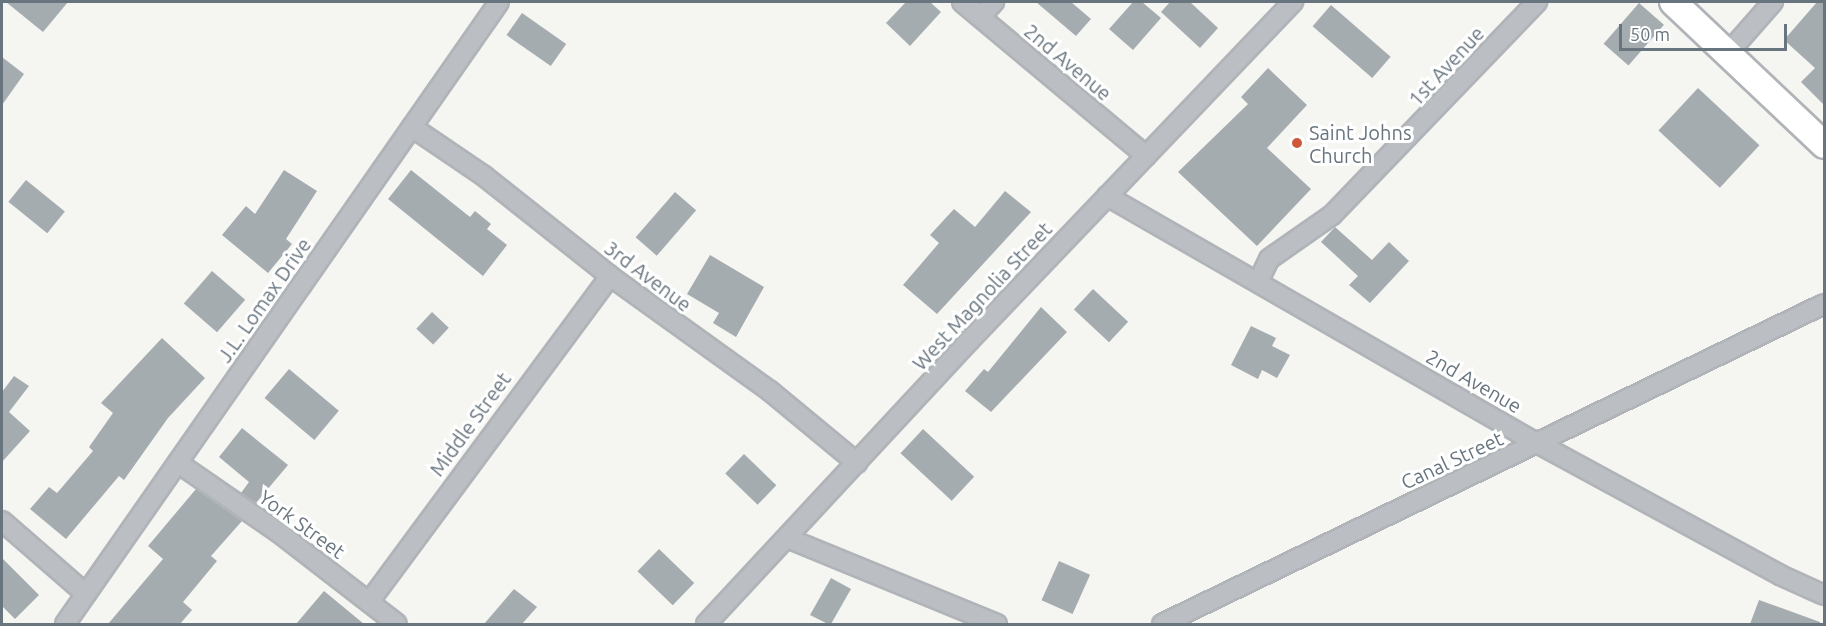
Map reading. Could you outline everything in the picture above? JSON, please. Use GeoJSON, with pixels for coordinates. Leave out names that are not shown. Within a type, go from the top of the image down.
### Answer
{"type":"FeatureCollection","features":[{"type":"Feature","properties":{"kind":"street","name":"J.L. Lomax Drive"},"geometry":{"type":"LineString","coordinates":[[65,624],[499,2]]}},
{"type":"Feature","properties":{"kind":"street","name":"2nd Avenue"},"geometry":{"type":"LineString","coordinates":[[962,2],[1146,156]]}},
{"type":"Feature","properties":{"kind":"street"},"geometry":{"type":"LineString","coordinates":[[980,17],[994,2]]}},
{"type":"Feature","properties":{"kind":"street","name":"West Magnolia Street"},"geometry":{"type":"LineString","coordinates":[[706,624],[1107,196],[1293,2]]}},
{"type":"Feature","properties":{"kind":"street","name":"1st Avenue"},"geometry":{"type":"LineString","coordinates":[[1258,282],[1269,259],[1332,215],[1537,2]]}},
{"type":"Feature","properties":{"kind":"street"},"geometry":{"type":"LineString","coordinates":[[1673,2],[1729,52],[1824,145]]}},
{"type":"Feature","properties":{"kind":"street"},"geometry":{"type":"LineString","coordinates":[[1729,52],[1773,2]]}},
{"type":"Feature","properties":{"kind":"street","name":"3rd Avenue"},"geometry":{"type":"LineString","coordinates":[[412,127],[484,176],[610,276],[770,391],[857,463]]}},
{"type":"Feature","properties":{"kind":"street","name":"2nd Avenue"},"geometry":{"type":"LineString","coordinates":[[1107,196],[1539,444],[1780,575],[1824,595]]}},
{"type":"Feature","properties":{"kind":"street","name":"Middle Street"},"geometry":{"type":"LineString","coordinates":[[369,602],[610,276]]}},
{"type":"Feature","properties":{"kind":"street","name":"Canal Street"},"geometry":{"type":"LineString","coordinates":[[1162,624],[1539,444],[1824,304]]}},
{"type":"Feature","properties":{"kind":"street","name":"York Street"},"geometry":{"type":"LineString","coordinates":[[178,463],[397,624]]}},
{"type":"Feature","properties":{"kind":"street"},"geometry":{"type":"LineString","coordinates":[[2,521],[86,594]]}},
{"type":"Feature","properties":{"kind":"street"},"geometry":{"type":"LineString","coordinates":[[787,538],[997,624]]}},
{"type":"Feature","properties":{"kind":"building"},"geometry":{"type":"Polygon","coordinates":[[[6,2],[68,2],[43,32],[6,2]]]}},
{"type":"Feature","properties":{"kind":"building"},"geometry":{"type":"Polygon","coordinates":[[[906,2],[930,2],[941,12],[910,46],[886,23],[906,2]]]}},
{"type":"Feature","properties":{"kind":"building"},"geometry":{"type":"Polygon","coordinates":[[[1036,2],[1071,2],[1091,19],[1076,36],[1036,2]]]}},
{"type":"Feature","properties":{"kind":"building"},"geometry":{"type":"Polygon","coordinates":[[[1133,2],[1142,2],[1161,18],[1133,50],[1109,29],[1133,2]]]}},
{"type":"Feature","properties":{"kind":"building"},"geometry":{"type":"Polygon","coordinates":[[[1170,2],[1190,2],[1218,28],[1200,48],[1161,12],[1170,2]]]}},
{"type":"Feature","properties":{"kind":"building"},"geometry":{"type":"Polygon","coordinates":[[[1817,2],[1824,2],[1824,105],[1801,82],[1815,68],[1784,40],[1817,2]]]}},
{"type":"Feature","properties":{"kind":"building"},"geometry":{"type":"Polygon","coordinates":[[[1639,3],[1664,25],[1628,65],[1604,44],[1639,3]]]}},
{"type":"Feature","properties":{"kind":"building"},"geometry":{"type":"Polygon","coordinates":[[[1331,5],[1391,57],[1372,78],[1313,26],[1331,5]]]}},
{"type":"Feature","properties":{"kind":"building"},"geometry":{"type":"Polygon","coordinates":[[[522,13],[566,44],[551,66],[507,35],[522,13]]]}},
{"type":"Feature","properties":{"kind":"building"},"geometry":{"type":"Polygon","coordinates":[[[2,57],[24,74],[2,105],[2,57]]]}},
{"type":"Feature","properties":{"kind":"building"},"geometry":{"type":"Polygon","coordinates":[[[1268,68],[1307,105],[1267,148],[1311,189],[1257,246],[1178,172],[1248,104],[1241,97],[1268,68]]]}},
{"type":"Feature","properties":{"kind":"building"},"geometry":{"type":"Polygon","coordinates":[[[1698,88],[1759,145],[1720,188],[1658,130],[1698,88]]]}},
{"type":"Feature","properties":{"kind":"building"},"geometry":{"type":"Polygon","coordinates":[[[284,170],[317,191],[286,239],[292,244],[268,273],[222,235],[246,206],[255,214],[284,170]]]}},
{"type":"Feature","properties":{"kind":"building"},"geometry":{"type":"Polygon","coordinates":[[[411,170],[470,217],[475,211],[491,224],[487,229],[507,245],[483,276],[388,199],[411,170]]]}},
{"type":"Feature","properties":{"kind":"building"},"geometry":{"type":"Polygon","coordinates":[[[26,180],[65,211],[47,233],[8,202],[26,180]]]}},
{"type":"Feature","properties":{"kind":"building"},"geometry":{"type":"Polygon","coordinates":[[[1005,191],[1031,212],[937,314],[903,285],[939,243],[930,235],[954,209],[975,227],[1005,191]]]}},
{"type":"Feature","properties":{"kind":"building"},"geometry":{"type":"Polygon","coordinates":[[[675,192],[696,210],[657,256],[636,237],[675,192]]]}},
{"type":"Feature","properties":{"kind":"building"},"geometry":{"type":"Polygon","coordinates":[[[1335,227],[1372,260],[1389,242],[1409,261],[1370,303],[1349,285],[1358,276],[1321,242],[1335,227]]]}},
{"type":"Feature","properties":{"kind":"building"},"geometry":{"type":"Polygon","coordinates":[[[710,255],[764,287],[736,337],[713,323],[719,313],[687,294],[710,255]]]}},
{"type":"Feature","properties":{"kind":"building"},"geometry":{"type":"Polygon","coordinates":[[[212,271],[245,300],[217,332],[184,303],[212,271]]]}},
{"type":"Feature","properties":{"kind":"building"},"geometry":{"type":"Polygon","coordinates":[[[1093,289],[1128,322],[1109,342],[1074,309],[1093,289]]]}},
{"type":"Feature","properties":{"kind":"building"},"geometry":{"type":"Polygon","coordinates":[[[1041,307],[1067,332],[991,412],[965,391],[984,369],[988,372],[1041,307]]]}},
{"type":"Feature","properties":{"kind":"building"},"geometry":{"type":"Polygon","coordinates":[[[432,312],[449,328],[433,345],[416,329],[432,312]]]}},
{"type":"Feature","properties":{"kind":"building"},"geometry":{"type":"Polygon","coordinates":[[[1251,326],[1276,338],[1272,346],[1290,355],[1277,378],[1262,370],[1258,379],[1231,365],[1251,326]]]}},
{"type":"Feature","properties":{"kind":"building"},"geometry":{"type":"Polygon","coordinates":[[[162,338],[205,378],[168,418],[124,480],[119,476],[66,539],[30,509],[49,487],[57,493],[93,451],[89,447],[113,413],[101,403],[162,338]]]}},
{"type":"Feature","properties":{"kind":"building"},"geometry":{"type":"Polygon","coordinates":[[[289,369],[339,411],[314,440],[265,398],[289,369]]]}},
{"type":"Feature","properties":{"kind":"building"},"geometry":{"type":"Polygon","coordinates":[[[14,376],[29,386],[9,412],[30,431],[2,462],[2,392],[14,376]]]}},
{"type":"Feature","properties":{"kind":"building"},"geometry":{"type":"Polygon","coordinates":[[[242,428],[288,465],[256,503],[241,493],[249,482],[219,457],[242,428]]]}},
{"type":"Feature","properties":{"kind":"building"},"geometry":{"type":"Polygon","coordinates":[[[923,429],[974,477],[952,501],[900,453],[923,429]]]}},
{"type":"Feature","properties":{"kind":"building"},"geometry":{"type":"Polygon","coordinates":[[[744,454],[776,485],[758,505],[725,473],[744,454]]]}},
{"type":"Feature","properties":{"kind":"building"},"geometry":{"type":"Polygon","coordinates":[[[196,489],[242,521],[211,556],[217,561],[183,602],[192,610],[180,624],[108,624],[163,559],[148,546],[196,489]]]}},
{"type":"Feature","properties":{"kind":"building"},"geometry":{"type":"Polygon","coordinates":[[[659,549],[694,583],[673,605],[637,571],[659,549]]]}},
{"type":"Feature","properties":{"kind":"building"},"geometry":{"type":"Polygon","coordinates":[[[2,558],[39,595],[15,619],[2,606],[2,558]]]}},
{"type":"Feature","properties":{"kind":"building"},"geometry":{"type":"Polygon","coordinates":[[[1059,561],[1090,575],[1073,614],[1042,600],[1059,561]]]}},
{"type":"Feature","properties":{"kind":"building"},"geometry":{"type":"Polygon","coordinates":[[[831,578],[851,589],[831,624],[828,624],[810,615],[831,578]]]}},
{"type":"Feature","properties":{"kind":"building"},"geometry":{"type":"Polygon","coordinates":[[[514,589],[537,607],[522,624],[484,624],[514,589]]]}},
{"type":"Feature","properties":{"kind":"building"},"geometry":{"type":"Polygon","coordinates":[[[324,591],[364,624],[296,624],[324,591]]]}},
{"type":"Feature","properties":{"kind":"building"},"geometry":{"type":"Polygon","coordinates":[[[1759,600],[1820,622],[1820,624],[1750,624],[1759,600]]]}},
{"type":"Feature","properties":{"kind":"place","name":"Saint Johns Church"},"geometry":{"type":"Point","coordinates":[1297,143]}}]}
